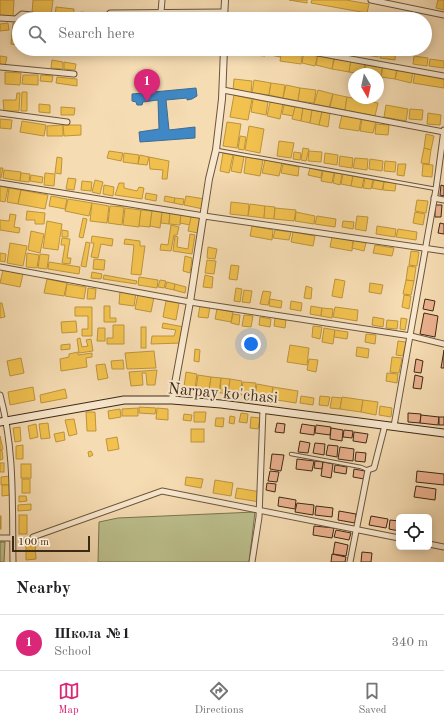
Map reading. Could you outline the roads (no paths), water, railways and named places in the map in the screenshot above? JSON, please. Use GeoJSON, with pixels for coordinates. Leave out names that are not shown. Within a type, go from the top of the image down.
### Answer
{"type":"FeatureCollection","features":[{"type":"Feature","properties":{"kind":"main road","name":"Narpay ko'chasi"},"geometry":{"type":"LineString","coordinates":[[4,421],[124,400],[172,400],[263,409],[444,433]]}},
{"type":"Feature","properties":{"kind":"street"},"geometry":{"type":"LineString","coordinates":[[162,0],[161,12],[224,12],[225,0]]}},
{"type":"Feature","properties":{"kind":"street"},"geometry":{"type":"LineString","coordinates":[[371,0],[429,12]]}},
{"type":"Feature","properties":{"kind":"street"},"geometry":{"type":"LineString","coordinates":[[432,13],[444,15]]}},
{"type":"Feature","properties":{"kind":"street"},"geometry":{"type":"LineString","coordinates":[[0,18],[12,19]]}},
{"type":"Feature","properties":{"kind":"street"},"geometry":{"type":"LineString","coordinates":[[172,400],[190,302],[209,179],[216,150],[223,90],[224,56]]}},
{"type":"Feature","properties":{"kind":"street"},"geometry":{"type":"LineString","coordinates":[[334,56],[444,76]]}},
{"type":"Feature","properties":{"kind":"street"},"geometry":{"type":"LineString","coordinates":[[0,67],[74,74]]}},
{"type":"Feature","properties":{"kind":"street"},"geometry":{"type":"LineString","coordinates":[[223,90],[444,131],[436,189],[394,426]]}},
{"type":"Feature","properties":{"kind":"street"},"geometry":{"type":"LineString","coordinates":[[0,114],[67,122]]}},
{"type":"Feature","properties":{"kind":"street"},"geometry":{"type":"LineString","coordinates":[[0,183],[204,216],[444,251]]}},
{"type":"Feature","properties":{"kind":"street"},"geometry":{"type":"LineString","coordinates":[[434,198],[444,200]]}},
{"type":"Feature","properties":{"kind":"street"},"geometry":{"type":"LineString","coordinates":[[0,267],[190,302],[410,336],[444,344]]}},
{"type":"Feature","properties":{"kind":"street"},"geometry":{"type":"LineString","coordinates":[[0,395],[13,487],[13,562]]}},
{"type":"Feature","properties":{"kind":"street"},"geometry":{"type":"LineString","coordinates":[[252,562],[259,509],[263,409]]}},
{"type":"Feature","properties":{"kind":"street"},"geometry":{"type":"LineString","coordinates":[[350,562],[368,470],[374,468],[385,425]]}},
{"type":"Feature","properties":{"kind":"street"},"geometry":{"type":"LineString","coordinates":[[33,537],[162,490],[396,537]]}},
{"type":"Feature","properties":{"kind":"street"},"geometry":{"type":"LineString","coordinates":[[0,538],[12,538]]}},
{"type":"Feature","properties":{"kind":"street"},"geometry":{"type":"LineString","coordinates":[[432,545],[444,547]]}},
{"type":"Feature","properties":{"kind":"lane"},"geometry":{"type":"LineString","coordinates":[[216,150],[436,189]]}},
{"type":"Feature","properties":{"kind":"lane"},"geometry":{"type":"LineString","coordinates":[[291,454],[360,467],[368,470]]}},
{"type":"Feature","properties":{"kind":"place","name":"Школа №1"},"geometry":{"type":"Point","coordinates":[147,102]}}]}
